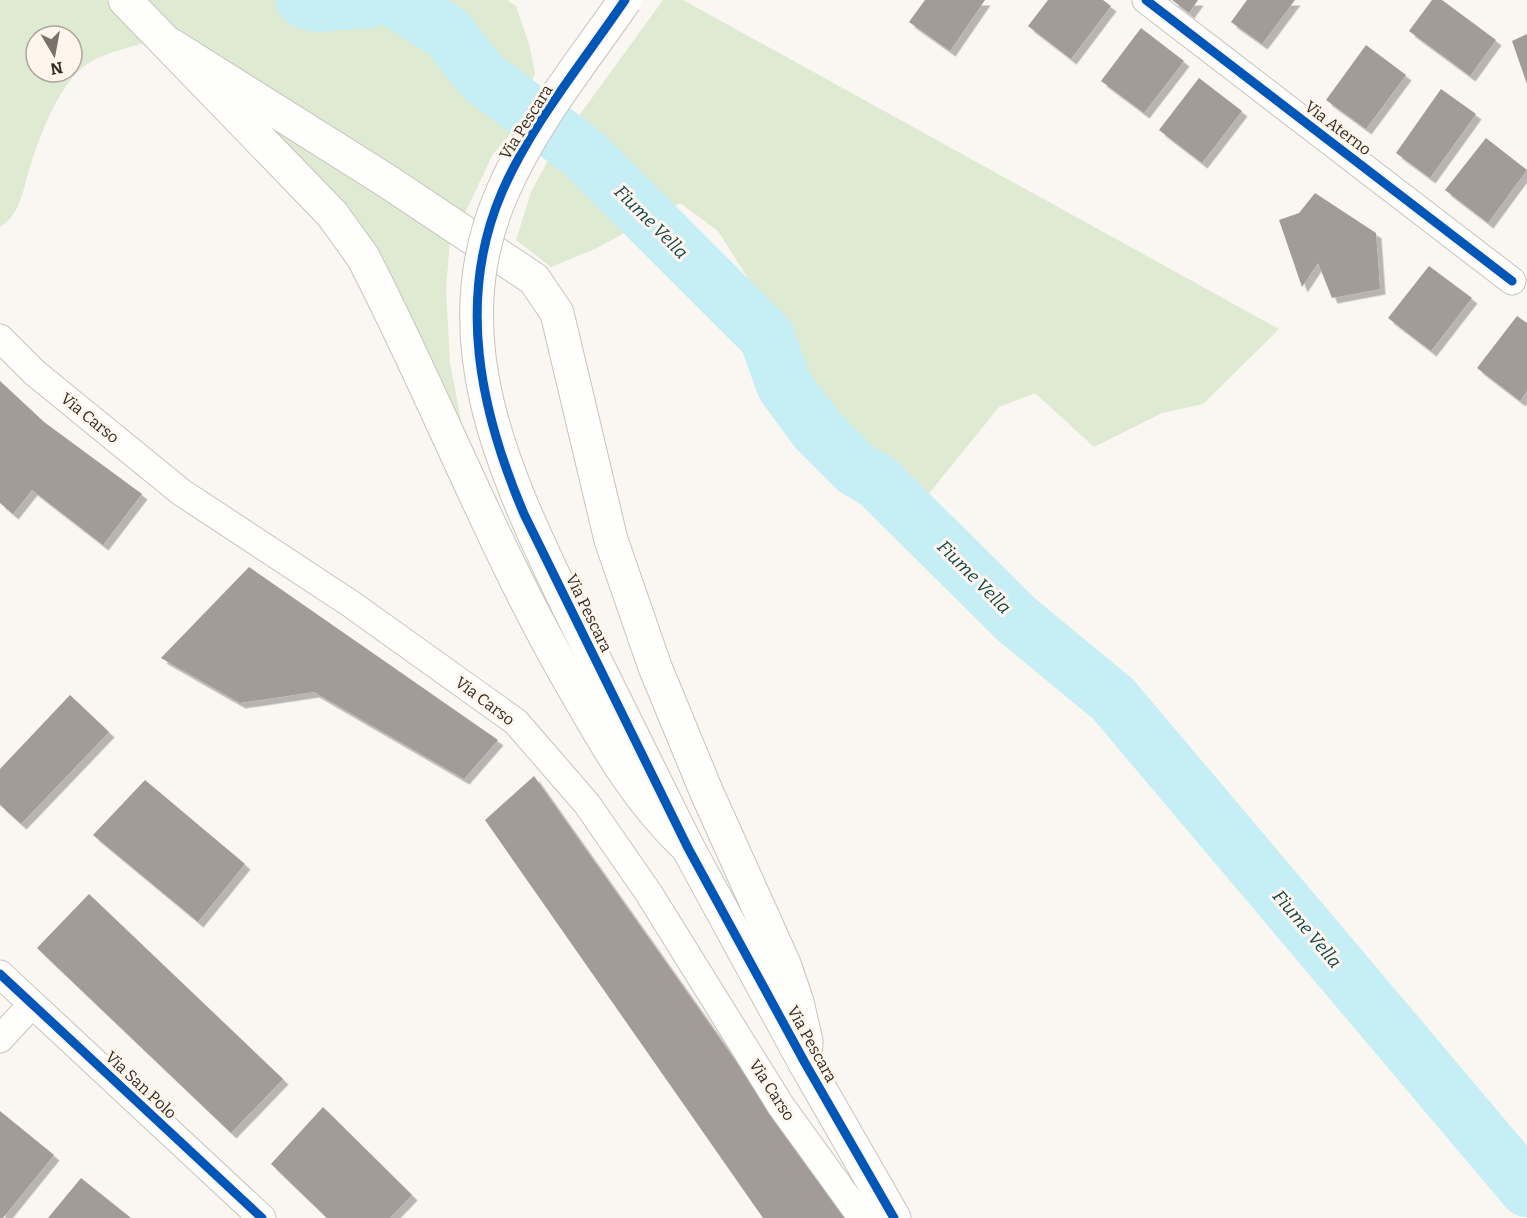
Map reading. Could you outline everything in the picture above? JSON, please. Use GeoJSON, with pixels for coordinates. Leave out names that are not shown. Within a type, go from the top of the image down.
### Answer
{"type":"FeatureCollection","features":[{"type":"Feature","properties":{"kind":"street"},"geometry":{"type":"LineString","coordinates":[[125,0],[332,214],[363,257],[507,563],[550,648],[632,787],[661,822],[688,848]]}},
{"type":"Feature","properties":{"kind":"street","name":"Via Pescara"},"geometry":{"type":"LineString","coordinates":[[625,0],[540,123],[514,168],[495,211],[479,268],[479,349],[490,420],[507,473],[568,606],[688,848],[805,1063],[894,1218]]}},
{"type":"Feature","properties":{"kind":"street","name":"Via Aterno"},"geometry":{"type":"LineString","coordinates":[[1146,0],[1512,280]]}},
{"type":"Feature","properties":{"kind":"street"},"geometry":{"type":"LineString","coordinates":[[171,45],[387,181],[534,279],[557,313],[611,540],[655,667],[707,793],[784,964],[803,1022],[805,1063]]}},
{"type":"Feature","properties":{"kind":"street","name":"Via Carso"},"geometry":{"type":"LineString","coordinates":[[0,338],[35,373],[181,492],[351,604],[516,722],[587,804],[648,892],[781,1106],[862,1218]]}},
{"type":"Feature","properties":{"kind":"street","name":"Via San Polo"},"geometry":{"type":"LineString","coordinates":[[0,974],[262,1218]]}},
{"type":"Feature","properties":{"kind":"street"},"geometry":{"type":"LineString","coordinates":[[0,1039],[32,1004]]}},
{"type":"Feature","properties":{"kind":"green space"},"geometry":{"type":"Polygon","coordinates":[[[0,0],[116,0],[153,40],[114,52],[84,67],[84,24],[24,24],[24,84],[68,84],[53,108],[34,154],[17,208],[7,222],[0,227],[0,0]]]}},
{"type":"Feature","properties":{"kind":"green space"},"geometry":{"type":"Polygon","coordinates":[[[143,0],[365,0],[371,8],[395,0],[507,0],[516,6],[529,44],[535,73],[510,134],[493,154],[464,215],[230,70],[164,21],[143,0]]]}},
{"type":"Feature","properties":{"kind":"green space"},"geometry":{"type":"Polygon","coordinates":[[[663,0],[683,0],[1279,329],[1203,404],[1162,413],[1094,447],[1035,393],[999,407],[918,507],[867,454],[834,429],[795,380],[762,316],[751,283],[718,231],[680,203],[597,248],[551,267],[516,240],[531,192],[552,153],[663,0]]]}},
{"type":"Feature","properties":{"kind":"green space"},"geometry":{"type":"Polygon","coordinates":[[[239,103],[450,241],[446,289],[450,363],[466,446],[402,319],[239,103]]]}},
{"type":"Feature","properties":{"kind":"building"},"geometry":{"type":"Polygon","coordinates":[[[925,0],[985,0],[950,51],[909,22],[925,0]]]}},
{"type":"Feature","properties":{"kind":"building"},"geometry":{"type":"Polygon","coordinates":[[[1048,0],[1103,0],[1111,6],[1071,59],[1028,26],[1048,0]]]}},
{"type":"Feature","properties":{"kind":"building"},"geometry":{"type":"Polygon","coordinates":[[[1172,0],[1198,0],[1189,13],[1172,0]]]}},
{"type":"Feature","properties":{"kind":"building"},"geometry":{"type":"Polygon","coordinates":[[[1247,0],[1295,0],[1262,44],[1231,22],[1247,0]]]}},
{"type":"Feature","properties":{"kind":"building"},"geometry":{"type":"Polygon","coordinates":[[[1432,0],[1442,0],[1496,40],[1470,76],[1409,31],[1432,0]]]}},
{"type":"Feature","properties":{"kind":"building"},"geometry":{"type":"Polygon","coordinates":[[[1141,28],[1184,61],[1144,113],[1101,81],[1141,28]]]}},
{"type":"Feature","properties":{"kind":"building"},"geometry":{"type":"Polygon","coordinates":[[[1527,34],[1527,84],[1512,41],[1527,34]]]}},
{"type":"Feature","properties":{"kind":"building"},"geometry":{"type":"Polygon","coordinates":[[[1366,45],[1406,75],[1366,129],[1326,100],[1366,45]]]}},
{"type":"Feature","properties":{"kind":"building"},"geometry":{"type":"Polygon","coordinates":[[[1199,78],[1242,111],[1202,163],[1159,130],[1199,78]]]}},
{"type":"Feature","properties":{"kind":"building"},"geometry":{"type":"Polygon","coordinates":[[[1441,89],[1476,114],[1430,178],[1396,153],[1441,89]]]}},
{"type":"Feature","properties":{"kind":"building"},"geometry":{"type":"Polygon","coordinates":[[[1486,138],[1527,170],[1488,223],[1445,190],[1486,138]]]}},
{"type":"Feature","properties":{"kind":"building"},"geometry":{"type":"Polygon","coordinates":[[[1315,193],[1376,233],[1380,289],[1332,298],[1318,263],[1302,287],[1279,220],[1299,213],[1315,193]]]}},
{"type":"Feature","properties":{"kind":"building"},"geometry":{"type":"Polygon","coordinates":[[[1429,266],[1472,298],[1431,351],[1388,318],[1429,266]]]}},
{"type":"Feature","properties":{"kind":"building"},"geometry":{"type":"Polygon","coordinates":[[[1517,316],[1527,323],[1527,391],[1520,401],[1477,368],[1517,316]]]}},
{"type":"Feature","properties":{"kind":"building"},"geometry":{"type":"Polygon","coordinates":[[[0,381],[44,422],[142,494],[103,545],[32,490],[13,514],[0,503],[0,381]]]}},
{"type":"Feature","properties":{"kind":"building"},"geometry":{"type":"Polygon","coordinates":[[[249,567],[498,740],[464,779],[314,692],[240,703],[161,658],[249,567]]]}},
{"type":"Feature","properties":{"kind":"building"},"geometry":{"type":"Polygon","coordinates":[[[70,695],[109,732],[21,824],[0,805],[0,769],[70,695]]]}},
{"type":"Feature","properties":{"kind":"building"},"geometry":{"type":"Polygon","coordinates":[[[534,776],[847,1218],[763,1218],[485,820],[534,776]]]}},
{"type":"Feature","properties":{"kind":"building"},"geometry":{"type":"Polygon","coordinates":[[[145,780],[245,864],[198,922],[93,835],[145,780]]]}},
{"type":"Feature","properties":{"kind":"building"},"geometry":{"type":"Polygon","coordinates":[[[89,894],[283,1079],[231,1133],[37,948],[89,894]]]}},
{"type":"Feature","properties":{"kind":"building"},"geometry":{"type":"Polygon","coordinates":[[[323,1107],[412,1195],[390,1218],[327,1218],[271,1164],[323,1107]]]}},
{"type":"Feature","properties":{"kind":"building"},"geometry":{"type":"Polygon","coordinates":[[[0,1111],[54,1155],[3,1218],[0,1218],[0,1111]]]}},
{"type":"Feature","properties":{"kind":"building"},"geometry":{"type":"Polygon","coordinates":[[[81,1178],[131,1218],[48,1218],[81,1178]]]}},
{"type":"Feature","properties":{"kind":"waterway","name":"Fiume Vella"},"geometry":{"type":"LineString","coordinates":[[304,0],[316,4],[368,0]]}},
{"type":"Feature","properties":{"kind":"waterway","name":"Fiume Vella"},"geometry":{"type":"LineString","coordinates":[[395,0],[448,33],[481,76],[583,153],[767,337],[784,385],[817,430],[856,469],[877,481],[1016,619],[1113,699],[1527,1189]]}},
{"type":"Feature","properties":{"kind":"cycle path"},"geometry":{"type":"LineString","coordinates":[[625,0],[543,117],[514,166],[502,192],[488,232],[480,273],[477,314],[479,354],[486,395],[496,435],[524,514],[688,848],[805,1063],[894,1218]]}},
{"type":"Feature","properties":{"kind":"cycle path"},"geometry":{"type":"LineString","coordinates":[[1146,0],[1512,281]]}},
{"type":"Feature","properties":{"kind":"cycle path"},"geometry":{"type":"LineString","coordinates":[[0,974],[262,1218]]}}]}
